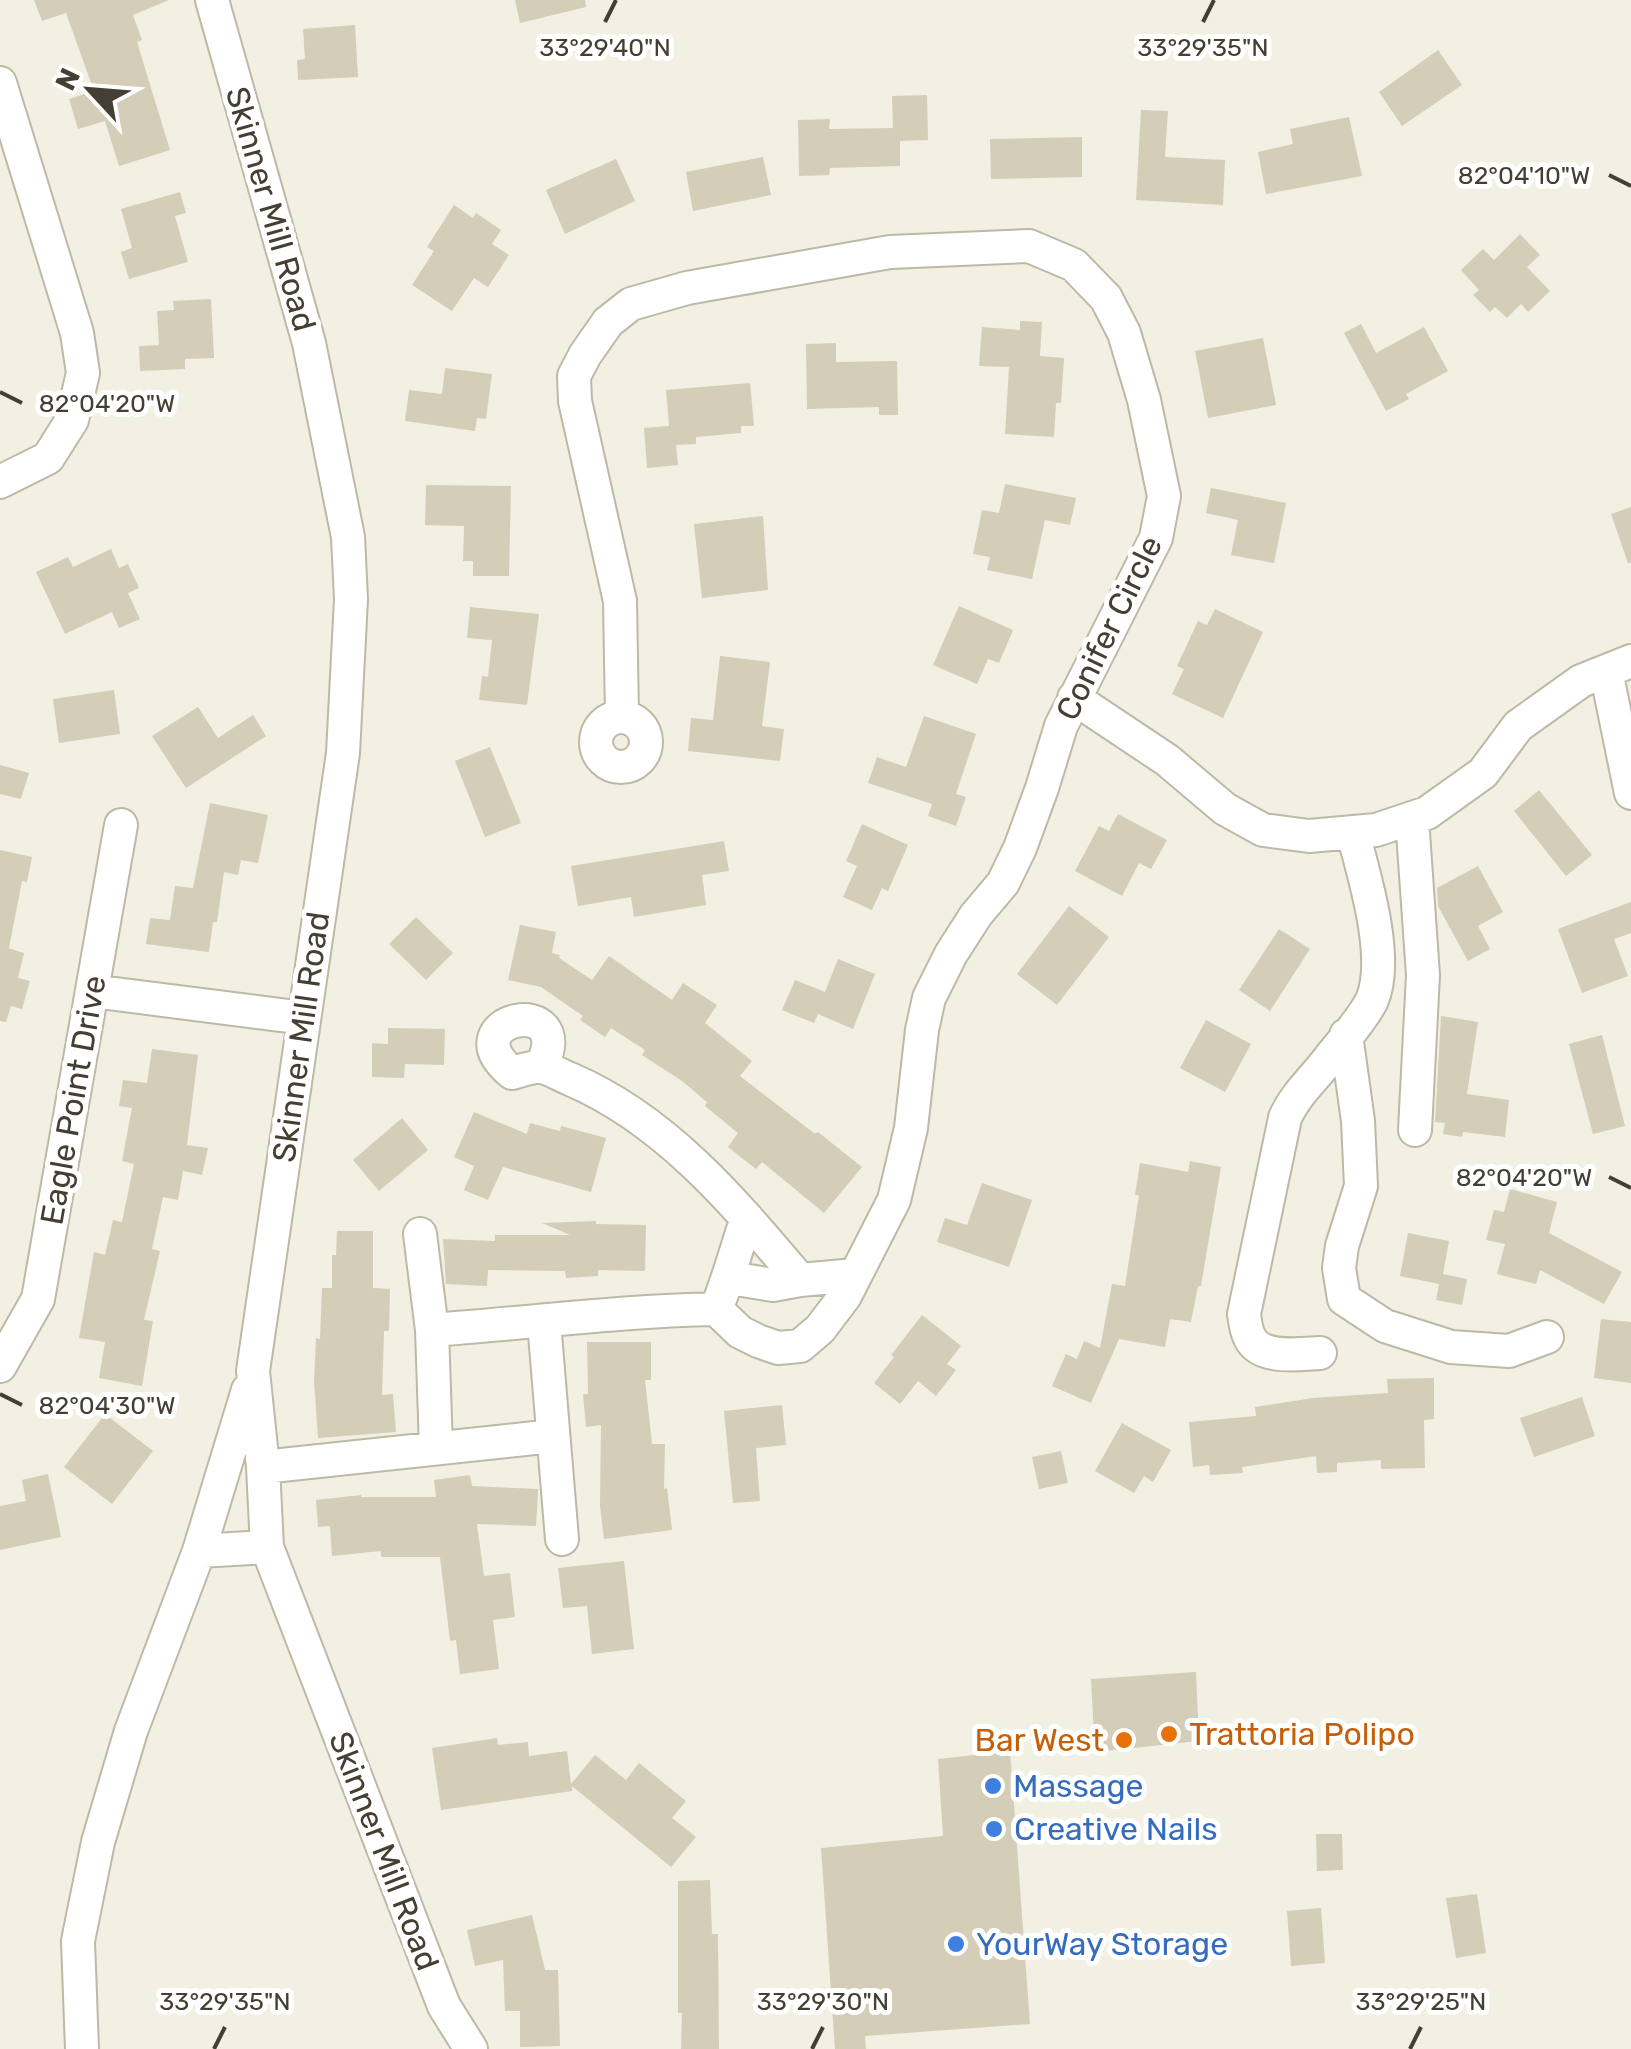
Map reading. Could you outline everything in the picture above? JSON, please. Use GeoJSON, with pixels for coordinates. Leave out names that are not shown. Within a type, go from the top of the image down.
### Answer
{"type":"FeatureCollection","features":[{"type":"Feature","properties":{"kind":"street","name":"Skinner Mill Road"},"geometry":{"type":"LineString","coordinates":[[212,0],[309,344],[348,537],[351,598],[342,754],[253,1372],[266,1547],[444,2006],[471,2049]]}},
{"type":"Feature","properties":{"kind":"street"},"geometry":{"type":"LineString","coordinates":[[0,83],[77,333],[82,373],[72,420],[48,458],[0,482]]}},
{"type":"Feature","properties":{"kind":"street","name":"Conifer Circle"},"geometry":{"type":"LineString","coordinates":[[622,716],[620,601],[575,401],[574,376],[608,322],[631,304],[687,288],[890,252],[992,246],[1029,246],[1074,265],[1106,298],[1124,334],[1144,400],[1164,496],[1156,538],[1061,726],[1020,848],[1002,883],[951,954],[929,998],[911,1128],[894,1200],[844,1296],[820,1329],[800,1346],[778,1348],[758,1341],[740,1332],[716,1308]]}},
{"type":"Feature","properties":{"kind":"street"},"geometry":{"type":"LineString","coordinates":[[1619,666],[1631,699]]}},
{"type":"Feature","properties":{"kind":"street"},"geometry":{"type":"LineString","coordinates":[[1619,666],[1631,793]]}},
{"type":"Feature","properties":{"kind":"street"},"geometry":{"type":"LineString","coordinates":[[1074,698],[1168,760],[1225,809],[1263,830],[1309,836],[1376,830],[1427,813],[1483,773],[1518,726],[1581,682],[1619,666]]}},
{"type":"Feature","properties":{"kind":"street"},"geometry":{"type":"LineString","coordinates":[[1412,818],[1423,975],[1416,1130]]}},
{"type":"Feature","properties":{"kind":"street","name":"Eagle Point Drive"},"geometry":{"type":"LineString","coordinates":[[0,1366],[38,1299],[121,825]]}},
{"type":"Feature","properties":{"kind":"street"},"geometry":{"type":"LineString","coordinates":[[1320,1353],[1280,1354],[1258,1348],[1250,1341],[1244,1314],[1285,1118],[1290,1106],[1372,999],[1378,962],[1369,897],[1353,832]]}},
{"type":"Feature","properties":{"kind":"street"},"geometry":{"type":"LineString","coordinates":[[92,991],[304,1018]]}},
{"type":"Feature","properties":{"kind":"street"},"geometry":{"type":"LineString","coordinates":[[1346,1035],[1358,1121],[1361,1186],[1342,1246],[1339,1268],[1344,1299],[1385,1326],[1451,1347],[1509,1351],[1546,1337]]}},
{"type":"Feature","properties":{"kind":"street"},"geometry":{"type":"LineString","coordinates":[[541,1067],[628,1109],[704,1173],[800,1280]]}},
{"type":"Feature","properties":{"kind":"street"},"geometry":{"type":"LineString","coordinates":[[432,1330],[646,1310],[716,1308],[730,1278],[733,1256],[747,1218]]}},
{"type":"Feature","properties":{"kind":"street"},"geometry":{"type":"LineString","coordinates":[[420,1234],[432,1330],[436,1448]]}},
{"type":"Feature","properties":{"kind":"street"},"geometry":{"type":"LineString","coordinates":[[730,1278],[773,1285],[854,1276]]}},
{"type":"Feature","properties":{"kind":"street"},"geometry":{"type":"LineString","coordinates":[[544,1322],[562,1539]]}},
{"type":"Feature","properties":{"kind":"street"},"geometry":{"type":"LineString","coordinates":[[82,2049],[78,1941],[98,1842],[131,1731],[199,1551],[253,1372]]}},
{"type":"Feature","properties":{"kind":"street"},"geometry":{"type":"LineString","coordinates":[[263,1467],[553,1436]]}},
{"type":"Feature","properties":{"kind":"street"},"geometry":{"type":"LineString","coordinates":[[199,1551],[266,1547]]}},
{"type":"Feature","properties":{"kind":"building"},"geometry":{"type":"Polygon","coordinates":[[[34,0],[169,0],[133,15],[142,40],[137,42],[170,150],[119,166],[105,121],[78,129],[69,99],[94,91],[66,13],[42,21],[34,0]]]}},
{"type":"Feature","properties":{"kind":"building"},"geometry":{"type":"Polygon","coordinates":[[[515,0],[585,0],[586,7],[520,23],[515,0]]]}},
{"type":"Feature","properties":{"kind":"building"},"geometry":{"type":"Polygon","coordinates":[[[355,25],[358,77],[298,80],[297,60],[305,59],[303,29],[355,25]]]}},
{"type":"Feature","properties":{"kind":"building"},"geometry":{"type":"Polygon","coordinates":[[[1438,50],[1462,85],[1402,126],[1379,92],[1438,50]]]}},
{"type":"Feature","properties":{"kind":"building"},"geometry":{"type":"Polygon","coordinates":[[[927,95],[928,140],[900,141],[900,166],[830,168],[829,175],[799,176],[798,120],[830,119],[829,129],[893,128],[892,96],[927,95]]]}},
{"type":"Feature","properties":{"kind":"building"},"geometry":{"type":"Polygon","coordinates":[[[1141,110],[1168,111],[1165,157],[1225,160],[1223,205],[1136,200],[1141,110]]]}},
{"type":"Feature","properties":{"kind":"building"},"geometry":{"type":"Polygon","coordinates":[[[1349,117],[1362,176],[1266,194],[1258,152],[1293,144],[1290,129],[1349,117]]]}},
{"type":"Feature","properties":{"kind":"building"},"geometry":{"type":"Polygon","coordinates":[[[1082,137],[1082,177],[991,179],[990,139],[1082,137]]]}},
{"type":"Feature","properties":{"kind":"building"},"geometry":{"type":"Polygon","coordinates":[[[763,157],[771,195],[693,211],[686,172],[763,157]]]}},
{"type":"Feature","properties":{"kind":"building"},"geometry":{"type":"Polygon","coordinates":[[[616,159],[635,201],[565,234],[546,190],[616,159]]]}},
{"type":"Feature","properties":{"kind":"building"},"geometry":{"type":"Polygon","coordinates":[[[180,192],[186,213],[175,216],[188,262],[129,279],[121,252],[132,248],[121,209],[180,192]]]}},
{"type":"Feature","properties":{"kind":"building"},"geometry":{"type":"Polygon","coordinates":[[[454,205],[473,218],[476,213],[501,230],[492,244],[509,255],[488,287],[474,278],[452,311],[412,285],[434,251],[427,247],[454,205]]]}},
{"type":"Feature","properties":{"kind":"building"},"geometry":{"type":"Polygon","coordinates":[[[1520,234],[1540,255],[1527,267],[1550,291],[1528,312],[1521,304],[1507,318],[1495,307],[1490,312],[1473,295],[1479,290],[1461,270],[1483,249],[1494,260],[1520,234]]]}},
{"type":"Feature","properties":{"kind":"building"},"geometry":{"type":"Polygon","coordinates":[[[211,299],[214,358],[185,359],[185,369],[140,371],[139,346],[159,345],[157,311],[174,310],[173,301],[211,299]]]}},
{"type":"Feature","properties":{"kind":"building"},"geometry":{"type":"Polygon","coordinates":[[[1020,321],[1042,322],[1040,356],[1064,358],[1054,437],[1005,434],[1009,367],[979,366],[982,327],[1020,330],[1020,321]]]}},
{"type":"Feature","properties":{"kind":"building"},"geometry":{"type":"Polygon","coordinates":[[[1361,324],[1376,353],[1424,327],[1448,371],[1406,394],[1409,399],[1386,411],[1344,333],[1361,324]]]}},
{"type":"Feature","properties":{"kind":"building"},"geometry":{"type":"Polygon","coordinates":[[[1263,338],[1276,405],[1208,418],[1195,351],[1263,338]]]}},
{"type":"Feature","properties":{"kind":"building"},"geometry":{"type":"Polygon","coordinates":[[[836,343],[836,362],[897,361],[898,415],[879,415],[879,407],[807,409],[806,344],[836,343]]]}},
{"type":"Feature","properties":{"kind":"building"},"geometry":{"type":"Polygon","coordinates":[[[445,368],[492,374],[486,419],[477,418],[475,431],[405,421],[409,390],[442,394],[445,368]]]}},
{"type":"Feature","properties":{"kind":"building"},"geometry":{"type":"Polygon","coordinates":[[[750,383],[754,426],[741,426],[741,433],[696,437],[696,444],[676,445],[678,465],[647,468],[644,428],[669,426],[666,390],[750,383]]]}},
{"type":"Feature","properties":{"kind":"building"},"geometry":{"type":"Polygon","coordinates":[[[1005,484],[1076,498],[1070,525],[1045,520],[1032,579],[987,570],[990,557],[973,554],[982,510],[999,513],[1005,484]]]}},
{"type":"Feature","properties":{"kind":"building"},"geometry":{"type":"Polygon","coordinates":[[[426,485],[511,486],[509,576],[473,576],[473,561],[463,561],[464,526],[425,525],[426,485]]]}},
{"type":"Feature","properties":{"kind":"building"},"geometry":{"type":"Polygon","coordinates":[[[1211,488],[1286,503],[1274,563],[1231,555],[1238,520],[1206,513],[1211,488]]]}},
{"type":"Feature","properties":{"kind":"building"},"geometry":{"type":"Polygon","coordinates":[[[1631,507],[1631,563],[1628,563],[1611,514],[1631,507]]]}},
{"type":"Feature","properties":{"kind":"building"},"geometry":{"type":"Polygon","coordinates":[[[763,516],[768,590],[702,598],[694,524],[763,516]]]}},
{"type":"Feature","properties":{"kind":"building"},"geometry":{"type":"Polygon","coordinates":[[[111,549],[119,568],[128,564],[139,588],[128,593],[140,619],[119,628],[112,612],[65,634],[36,572],[68,557],[73,567],[111,549]]]}},
{"type":"Feature","properties":{"kind":"building"},"geometry":{"type":"Polygon","coordinates":[[[959,606],[1013,630],[999,663],[988,659],[977,684],[933,665],[959,606]]]}},
{"type":"Feature","properties":{"kind":"building"},"geometry":{"type":"Polygon","coordinates":[[[470,607],[539,614],[527,705],[479,700],[482,676],[488,677],[492,640],[467,638],[470,607]]]}},
{"type":"Feature","properties":{"kind":"building"},"geometry":{"type":"Polygon","coordinates":[[[1215,609],[1263,632],[1223,718],[1172,694],[1184,669],[1177,666],[1198,621],[1207,625],[1215,609]]]}},
{"type":"Feature","properties":{"kind":"building"},"geometry":{"type":"Polygon","coordinates":[[[720,656],[770,662],[762,726],[784,729],[780,761],[688,751],[691,718],[713,720],[720,656]]]}},
{"type":"Feature","properties":{"kind":"building"},"geometry":{"type":"Polygon","coordinates":[[[114,690],[120,734],[59,743],[53,699],[114,690]]]}},
{"type":"Feature","properties":{"kind":"building"},"geometry":{"type":"Polygon","coordinates":[[[198,707],[218,738],[253,715],[266,736],[186,788],[152,736],[198,707]]]}},
{"type":"Feature","properties":{"kind":"building"},"geometry":{"type":"Polygon","coordinates":[[[924,716],[976,734],[956,794],[966,797],[956,826],[928,816],[932,804],[868,783],[877,757],[906,767],[924,716]]]}},
{"type":"Feature","properties":{"kind":"building"},"geometry":{"type":"Polygon","coordinates":[[[490,747],[521,823],[485,837],[455,761],[490,747]]]}},
{"type":"Feature","properties":{"kind":"building"},"geometry":{"type":"Polygon","coordinates":[[[0,765],[29,773],[21,799],[0,794],[0,765]]]}},
{"type":"Feature","properties":{"kind":"building"},"geometry":{"type":"Polygon","coordinates":[[[1539,790],[1592,855],[1566,876],[1514,811],[1539,790]]]}},
{"type":"Feature","properties":{"kind":"building"},"geometry":{"type":"Polygon","coordinates":[[[210,803],[268,815],[258,863],[241,860],[238,875],[224,872],[209,952],[146,944],[150,918],[170,920],[175,886],[193,888],[210,803]]]}},
{"type":"Feature","properties":{"kind":"building"},"geometry":{"type":"Polygon","coordinates":[[[1118,814],[1167,840],[1151,869],[1139,863],[1122,896],[1075,871],[1099,826],[1109,831],[1118,814]]]}},
{"type":"Feature","properties":{"kind":"building"},"geometry":{"type":"Polygon","coordinates":[[[862,824],[908,845],[888,891],[882,888],[872,910],[843,897],[857,866],[846,861],[862,824]]]}},
{"type":"Feature","properties":{"kind":"building"},"geometry":{"type":"Polygon","coordinates":[[[724,841],[729,871],[702,875],[706,905],[634,917],[631,897],[578,906],[571,866],[724,841]]]}},
{"type":"Feature","properties":{"kind":"building"},"geometry":{"type":"Polygon","coordinates":[[[0,850],[32,857],[27,882],[22,881],[9,948],[5,947],[24,953],[18,978],[30,981],[22,1009],[11,1006],[6,1022],[0,1021],[0,850]]]}},
{"type":"Feature","properties":{"kind":"building"},"geometry":{"type":"Polygon","coordinates":[[[1478,866],[1503,912],[1478,926],[1490,949],[1468,961],[1438,906],[1437,888],[1478,866]]]}},
{"type":"Feature","properties":{"kind":"building"},"geometry":{"type":"Polygon","coordinates":[[[1631,902],[1631,933],[1614,939],[1628,976],[1582,993],[1558,929],[1631,902]]]}},
{"type":"Feature","properties":{"kind":"building"},"geometry":{"type":"Polygon","coordinates":[[[1069,906],[1109,937],[1057,1005],[1017,974],[1069,906]]]}},
{"type":"Feature","properties":{"kind":"building"},"geometry":{"type":"Polygon","coordinates":[[[416,917],[453,953],[426,980],[389,944],[416,917]]]}},
{"type":"Feature","properties":{"kind":"building"},"geometry":{"type":"Polygon","coordinates":[[[520,925],[556,932],[552,953],[592,980],[609,956],[672,1000],[683,983],[717,1005],[705,1023],[752,1061],[740,1076],[862,1167],[824,1213],[762,1162],[756,1169],[728,1147],[738,1133],[682,1081],[642,1055],[645,1050],[611,1028],[605,1037],[580,1020],[583,1016],[541,987],[508,980],[520,925]]]}},
{"type":"Feature","properties":{"kind":"building"},"geometry":{"type":"Polygon","coordinates":[[[1279,929],[1310,949],[1270,1011],[1239,990],[1279,929]]]}},
{"type":"Feature","properties":{"kind":"building"},"geometry":{"type":"Polygon","coordinates":[[[838,959],[875,974],[853,1029],[818,1014],[814,1023],[782,1010],[795,980],[825,992],[838,959]]]}},
{"type":"Feature","properties":{"kind":"building"},"geometry":{"type":"Polygon","coordinates":[[[1441,1016],[1478,1022],[1467,1094],[1509,1100],[1505,1137],[1443,1134],[1445,1123],[1435,1122],[1441,1016]]]}},
{"type":"Feature","properties":{"kind":"building"},"geometry":{"type":"Polygon","coordinates":[[[1206,1020],[1251,1044],[1225,1092],[1180,1068],[1206,1020]]]}},
{"type":"Feature","properties":{"kind":"building"},"geometry":{"type":"Polygon","coordinates":[[[388,1028],[445,1029],[444,1065],[405,1064],[404,1078],[372,1077],[372,1043],[388,1044],[388,1028]]]}},
{"type":"Feature","properties":{"kind":"building"},"geometry":{"type":"Polygon","coordinates":[[[1602,1035],[1625,1126],[1593,1134],[1569,1044],[1602,1035]]]}},
{"type":"Feature","properties":{"kind":"building"},"geometry":{"type":"Polygon","coordinates":[[[152,1049],[198,1055],[187,1145],[208,1148],[202,1175],[183,1171],[178,1200],[163,1197],[152,1249],[160,1251],[144,1320],[153,1321],[142,1386],[99,1378],[105,1342],[79,1338],[94,1252],[105,1255],[113,1220],[122,1222],[134,1164],[122,1161],[132,1108],[119,1106],[123,1080],[147,1083],[152,1049]]]}},
{"type":"Feature","properties":{"kind":"building"},"geometry":{"type":"Polygon","coordinates":[[[474,1112],[527,1134],[530,1123],[560,1131],[561,1126],[606,1138],[591,1192],[503,1167],[488,1200],[464,1190],[474,1166],[454,1157],[474,1112]]]}},
{"type":"Feature","properties":{"kind":"building"},"geometry":{"type":"Polygon","coordinates":[[[402,1118],[428,1150],[379,1191],[353,1160],[402,1118]]]}},
{"type":"Feature","properties":{"kind":"building"},"geometry":{"type":"Polygon","coordinates":[[[1190,1161],[1221,1167],[1191,1322],[1170,1319],[1165,1347],[1119,1339],[1091,1403],[1052,1386],[1066,1354],[1077,1359],[1084,1341],[1100,1348],[1112,1284],[1125,1286],[1140,1163],[1188,1172],[1190,1161]]]}},
{"type":"Feature","properties":{"kind":"building"},"geometry":{"type":"Polygon","coordinates":[[[982,1183],[1032,1200],[1009,1267],[937,1242],[945,1218],[967,1225],[982,1183]]]}},
{"type":"Feature","properties":{"kind":"building"},"geometry":{"type":"Polygon","coordinates":[[[1510,1189],[1557,1202],[1549,1233],[1622,1272],[1604,1304],[1540,1270],[1536,1284],[1497,1274],[1505,1244],[1486,1240],[1494,1210],[1504,1212],[1510,1189]]]}},
{"type":"Feature","properties":{"kind":"building"},"geometry":{"type":"Polygon","coordinates":[[[596,1221],[646,1225],[645,1271],[598,1270],[598,1276],[566,1278],[565,1271],[488,1270],[487,1286],[446,1284],[443,1239],[495,1241],[495,1235],[570,1235],[542,1223],[596,1221]]]}},
{"type":"Feature","properties":{"kind":"building"},"geometry":{"type":"Polygon","coordinates":[[[337,1231],[373,1231],[373,1288],[390,1289],[382,1395],[393,1394],[396,1432],[318,1438],[316,1338],[320,1339],[322,1288],[332,1288],[337,1231]]]}},
{"type":"Feature","properties":{"kind":"building"},"geometry":{"type":"Polygon","coordinates":[[[1408,1233],[1449,1241],[1443,1274],[1467,1279],[1462,1305],[1436,1300],[1439,1284],[1400,1276],[1408,1233]]]}},
{"type":"Feature","properties":{"kind":"building"},"geometry":{"type":"Polygon","coordinates":[[[922,1315],[961,1346],[947,1364],[956,1370],[936,1396],[918,1381],[900,1404],[874,1383],[922,1315]]]}},
{"type":"Feature","properties":{"kind":"building"},"geometry":{"type":"Polygon","coordinates":[[[1601,1319],[1631,1322],[1631,1383],[1594,1378],[1601,1319]]]}},
{"type":"Feature","properties":{"kind":"building"},"geometry":{"type":"Polygon","coordinates":[[[587,1342],[651,1342],[651,1380],[645,1380],[652,1444],[665,1444],[664,1489],[667,1488],[672,1530],[604,1539],[600,1506],[601,1425],[586,1427],[583,1394],[588,1394],[587,1342]]]}},
{"type":"Feature","properties":{"kind":"building"},"geometry":{"type":"Polygon","coordinates":[[[1434,1378],[1434,1419],[1424,1420],[1425,1468],[1381,1469],[1381,1460],[1337,1463],[1337,1472],[1317,1473],[1316,1456],[1242,1467],[1243,1473],[1210,1475],[1209,1465],[1193,1467],[1189,1422],[1256,1416],[1255,1407],[1313,1398],[1388,1393],[1387,1379],[1434,1378]]]}},
{"type":"Feature","properties":{"kind":"building"},"geometry":{"type":"Polygon","coordinates":[[[1582,1397],[1595,1436],[1534,1457],[1520,1418],[1582,1397]]]}},
{"type":"Feature","properties":{"kind":"building"},"geometry":{"type":"Polygon","coordinates":[[[782,1405],[786,1445],[756,1448],[760,1501],[733,1503],[724,1411],[782,1405]]]}},
{"type":"Feature","properties":{"kind":"building"},"geometry":{"type":"Polygon","coordinates":[[[105,1414],[153,1451],[112,1504],[64,1467],[105,1414]]]}},
{"type":"Feature","properties":{"kind":"building"},"geometry":{"type":"Polygon","coordinates":[[[1122,1423],[1171,1450],[1153,1482],[1144,1476],[1134,1493],[1095,1471],[1122,1423]]]}},
{"type":"Feature","properties":{"kind":"building"},"geometry":{"type":"Polygon","coordinates":[[[1061,1451],[1068,1483],[1039,1489],[1032,1457],[1061,1451]]]}},
{"type":"Feature","properties":{"kind":"building"},"geometry":{"type":"Polygon","coordinates":[[[48,1474],[61,1537],[0,1550],[0,1506],[26,1501],[22,1480],[48,1474]]]}},
{"type":"Feature","properties":{"kind":"building"},"geometry":{"type":"Polygon","coordinates":[[[470,1475],[472,1486],[538,1489],[538,1494],[536,1526],[477,1524],[484,1576],[510,1573],[515,1617],[493,1620],[499,1669],[460,1674],[456,1640],[450,1641],[440,1557],[381,1557],[381,1551],[332,1556],[330,1526],[318,1527],[316,1500],[361,1495],[436,1497],[434,1480],[470,1475]]]}},
{"type":"Feature","properties":{"kind":"building"},"geometry":{"type":"Polygon","coordinates":[[[624,1561],[634,1649],[592,1654],[587,1606],[563,1608],[558,1568],[624,1561]]]}},
{"type":"Feature","properties":{"kind":"building"},"geometry":{"type":"Polygon","coordinates":[[[1196,1672],[1199,1741],[1095,1752],[1091,1679],[1196,1672]]]}},
{"type":"Feature","properties":{"kind":"building"},"geometry":{"type":"Polygon","coordinates":[[[497,1738],[498,1745],[528,1742],[529,1756],[567,1751],[571,1784],[595,1755],[626,1780],[639,1763],[686,1801],[672,1818],[696,1837],[671,1867],[572,1786],[572,1791],[441,1810],[432,1748],[497,1738]]]}},
{"type":"Feature","properties":{"kind":"building"},"geometry":{"type":"Polygon","coordinates":[[[1010,1751],[1030,2024],[865,2036],[866,2049],[835,2049],[821,1848],[943,1836],[938,1759],[1010,1751]]]}},
{"type":"Feature","properties":{"kind":"building"},"geometry":{"type":"Polygon","coordinates":[[[1316,1834],[1342,1834],[1343,1870],[1317,1871],[1316,1834]]]}},
{"type":"Feature","properties":{"kind":"building"},"geometry":{"type":"Polygon","coordinates":[[[710,1880],[712,1934],[718,1934],[719,2049],[681,2049],[678,1881],[710,1880]]]}},
{"type":"Feature","properties":{"kind":"building"},"geometry":{"type":"Polygon","coordinates":[[[1477,1894],[1486,1953],[1456,1958],[1446,1898],[1477,1894]]]}},
{"type":"Feature","properties":{"kind":"building"},"geometry":{"type":"Polygon","coordinates":[[[1321,1908],[1325,1963],[1291,1966],[1287,1911],[1321,1908]]]}},
{"type":"Feature","properties":{"kind":"building"},"geometry":{"type":"Polygon","coordinates":[[[532,1915],[545,1970],[558,1970],[560,2046],[520,2047],[520,2011],[505,2011],[503,1960],[475,1966],[467,1930],[532,1915]]]}},
{"type":"Feature","properties":{"kind":"place","name":"Trattoria Polipo"},"geometry":{"type":"Point","coordinates":[1169,1734]}},
{"type":"Feature","properties":{"kind":"place","name":"Bar West"},"geometry":{"type":"Point","coordinates":[1124,1740]}},
{"type":"Feature","properties":{"kind":"place","name":"Massage"},"geometry":{"type":"Point","coordinates":[993,1786]}},
{"type":"Feature","properties":{"kind":"place","name":"Creative Nails"},"geometry":{"type":"Point","coordinates":[994,1829]}},
{"type":"Feature","properties":{"kind":"place","name":"YourWay Storage"},"geometry":{"type":"Point","coordinates":[956,1944]}}]}
